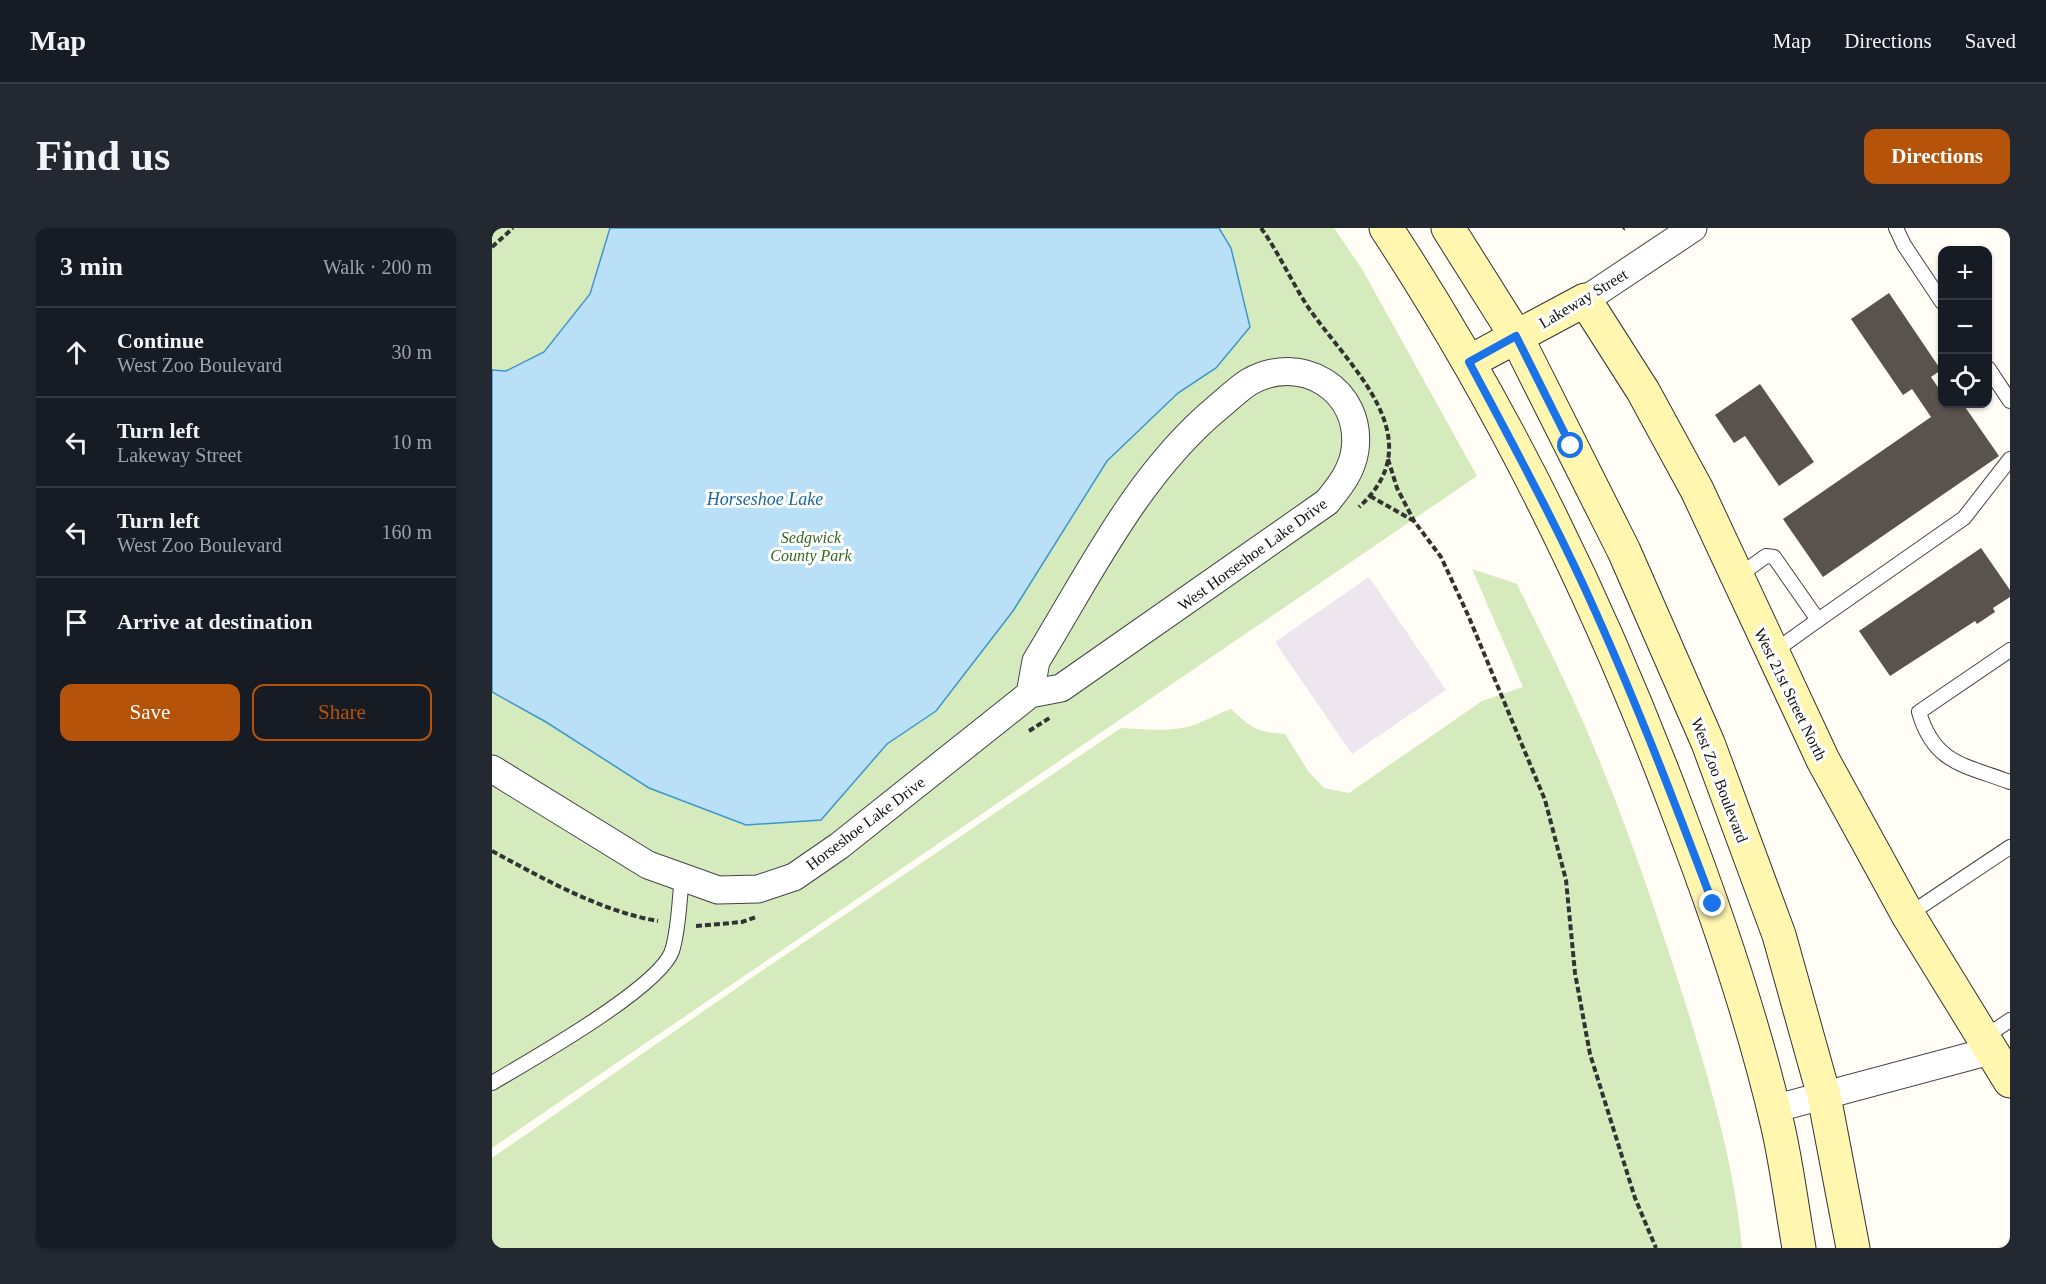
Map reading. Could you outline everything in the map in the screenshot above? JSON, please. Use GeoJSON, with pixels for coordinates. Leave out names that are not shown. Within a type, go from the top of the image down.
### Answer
{"type":"FeatureCollection","features":[{"type":"Feature","properties":{"kind":"main road"},"geometry":{"type":"LineString","coordinates":[[1386,228],[1469,362],[1542,501],[1591,601],[1654,748],[1713,904],[1773,1109],[1799,1248]]}},
{"type":"Feature","properties":{"kind":"main road"},"geometry":{"type":"LineString","coordinates":[[1448,228],[1516,336]]}},
{"type":"Feature","properties":{"kind":"main road","name":"Lakeway Street"},"geometry":{"type":"LineString","coordinates":[[1469,362],[1585,300]]}},
{"type":"Feature","properties":{"kind":"main road","name":"West 21st Street North"},"geometry":{"type":"LineString","coordinates":[[1585,300],[1643,391],[1697,490],[1771,653],[1823,760],[1908,915],[2010,1081]]}},
{"type":"Feature","properties":{"kind":"main road","name":"West Zoo Boulevard"},"geometry":{"type":"LineString","coordinates":[[1516,336],[1624,551],[1708,743],[1779,935],[1824,1096],[1853,1248]]}},
{"type":"Feature","properties":{"kind":"street","name":"Lakeway Street"},"geometry":{"type":"LineString","coordinates":[[1585,300],[1693,228]]}},
{"type":"Feature","properties":{"kind":"street","name":"West Horseshoe Lake Drive"},"geometry":{"type":"LineString","coordinates":[[1286,369],[1308,374],[1324,381],[1341,397],[1352,417],[1355,451],[1348,473],[1327,502],[1061,688],[1030,694],[1036,662],[1142,487],[1198,424],[1246,384],[1265,374],[1286,369]]}},
{"type":"Feature","properties":{"kind":"street","name":"Horseshoe Lake Drive"},"geometry":{"type":"LineString","coordinates":[[492,769],[648,865],[718,890],[758,889],[794,876],[839,846],[1030,694]]}},
{"type":"Feature","properties":{"kind":"street"},"geometry":{"type":"LineString","coordinates":[[1773,1109],[1824,1096],[1986,1045]]}},
{"type":"Feature","properties":{"kind":"lane"},"geometry":{"type":"LineString","coordinates":[[1896,228],[1904,246],[1941,300]]}},
{"type":"Feature","properties":{"kind":"lane"},"geometry":{"type":"LineString","coordinates":[[1992,374],[2010,401]]}},
{"type":"Feature","properties":{"kind":"lane"},"geometry":{"type":"LineString","coordinates":[[1771,653],[1964,518],[2010,459]]}},
{"type":"Feature","properties":{"kind":"lane"},"geometry":{"type":"LineString","coordinates":[[1737,577],[1766,556],[1774,556],[1818,620]]}},
{"type":"Feature","properties":{"kind":"lane"},"geometry":{"type":"LineString","coordinates":[[2010,650],[1919,712],[1924,728],[1936,749],[1948,758],[2010,782]]}},
{"type":"Feature","properties":{"kind":"lane"},"geometry":{"type":"LineString","coordinates":[[1908,915],[2010,847]]}},
{"type":"Feature","properties":{"kind":"lane"},"geometry":{"type":"LineString","coordinates":[[492,1083],[621,1001],[665,964],[672,951],[682,878]]}},
{"type":"Feature","properties":{"kind":"lane"},"geometry":{"type":"LineString","coordinates":[[1986,1045],[2010,1020]]}},
{"type":"Feature","properties":{"kind":"path"},"geometry":{"type":"LineString","coordinates":[[492,247],[513,228]]}},
{"type":"Feature","properties":{"kind":"path"},"geometry":{"type":"LineString","coordinates":[[1388,458],[1397,488],[1414,521],[1441,557],[1468,615],[1545,800],[1566,880],[1575,973],[1590,1054],[1635,1198],[1656,1248]]}},
{"type":"Feature","properties":{"kind":"path"},"geometry":{"type":"LineString","coordinates":[[1370,496],[1414,521]]}},
{"type":"Feature","properties":{"kind":"shaded area"},"geometry":{"type":"Polygon","coordinates":[[[1369,577],[1446,690],[1352,754],[1275,642],[1369,577]]]}},
{"type":"Feature","properties":{"kind":"green space","name":"Sedgwick County Park"},"geometry":{"type":"Polygon","coordinates":[[[492,228],[1334,228],[1362,269],[1477,476],[492,1148],[492,228]]]}},
{"type":"Feature","properties":{"kind":"green space"},"geometry":{"type":"Polygon","coordinates":[[[1472,569],[1517,584],[1572,698],[1611,789],[1652,903],[1707,1075],[1729,1161],[1742,1248],[492,1248],[492,1158],[760,972],[1121,728],[1179,729],[1231,709],[1255,728],[1285,734],[1308,771],[1324,788],[1349,793],[1482,701],[1523,687],[1472,569]]]}},
{"type":"Feature","properties":{"kind":"water","name":"Horseshoe Lake"},"geometry":{"type":"Polygon","coordinates":[[[610,228],[1219,228],[1231,248],[1250,327],[1216,368],[1178,393],[1107,461],[1013,611],[936,711],[887,744],[821,820],[746,825],[649,788],[546,722],[492,692],[492,370],[506,371],[544,352],[590,294],[610,228]]]}},
{"type":"Feature","properties":{"kind":"building"},"geometry":{"type":"Polygon","coordinates":[[[1889,293],[1938,366],[1938,372],[1931,377],[1938,387],[1938,408],[1966,408],[1999,456],[1823,577],[1783,519],[1931,417],[1912,389],[1903,395],[1851,319],[1889,293]]]}},
{"type":"Feature","properties":{"kind":"building"},"geometry":{"type":"Polygon","coordinates":[[[1760,384],[1814,462],[1779,486],[1745,436],[1734,443],[1715,415],[1760,384]]]}},
{"type":"Feature","properties":{"kind":"building"},"geometry":{"type":"Polygon","coordinates":[[[1981,548],[2010,590],[2010,597],[1993,608],[1995,612],[1977,624],[1975,621],[1890,676],[1859,631],[1981,548]]]}},
{"type":"Feature","properties":{"kind":"route"},"geometry":{"type":"LineString","coordinates":[[1571,446],[1516,336],[1469,362],[1542,501],[1596,611],[1654,748],[1713,904]]}}]}
